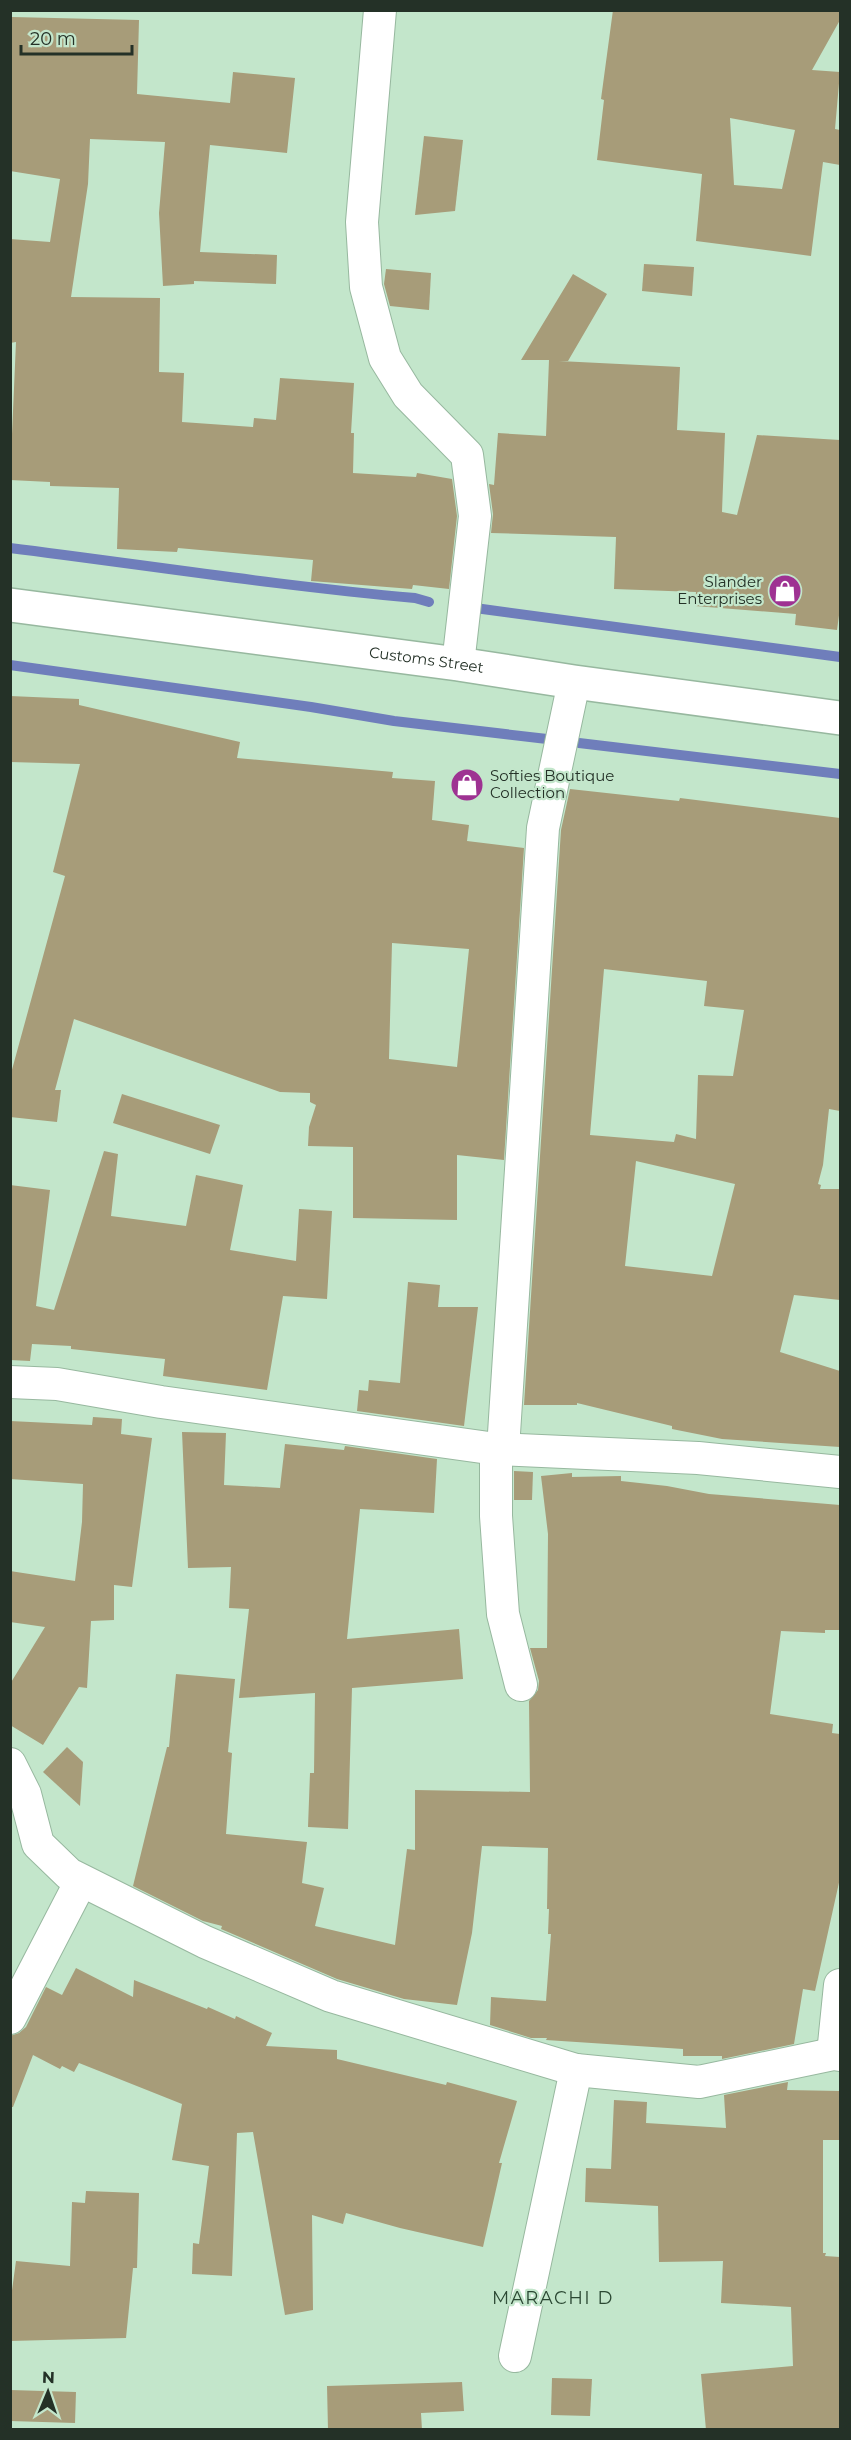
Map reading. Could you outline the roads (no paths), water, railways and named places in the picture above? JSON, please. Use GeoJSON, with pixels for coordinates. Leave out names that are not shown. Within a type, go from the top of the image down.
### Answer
{"type":"FeatureCollection","features":[{"type":"Feature","properties":{"kind":"highway","name":"Customs Street"},"geometry":{"type":"LineString","coordinates":[[10,605],[458,664],[840,718]]}},
{"type":"Feature","properties":{"kind":"street"},"geometry":{"type":"LineString","coordinates":[[380,10],[362,222],[366,287],[386,358],[408,395],[467,455],[475,516],[458,664]]}},
{"type":"Feature","properties":{"kind":"street"},"geometry":{"type":"LineString","coordinates":[[521,1684],[503,1614],[496,1516],[499,1449],[543,828],[574,682]]}},
{"type":"Feature","properties":{"kind":"street"},"geometry":{"type":"LineString","coordinates":[[10,1382],[57,1384],[161,1402],[499,1449],[698,1458],[840,1472]]}},
{"type":"Feature","properties":{"kind":"street"},"geometry":{"type":"LineString","coordinates":[[10,1764],[25,1794],[38,1844],[69,1874],[81,1881],[205,1942],[331,1996],[576,2070],[699,2082],[837,2055],[840,1985]]}},
{"type":"Feature","properties":{"kind":"street"},"geometry":{"type":"LineString","coordinates":[[10,2018],[81,1881]]}},
{"type":"Feature","properties":{"kind":"street"},"geometry":{"type":"LineString","coordinates":[[515,2356],[576,2070]]}},
{"type":"Feature","properties":{"kind":"waterway"},"geometry":{"type":"LineString","coordinates":[[10,548],[415,598],[429,602]]}},
{"type":"Feature","properties":{"kind":"waterway"},"geometry":{"type":"LineString","coordinates":[[475,608],[840,657]]}},
{"type":"Feature","properties":{"kind":"waterway"},"geometry":{"type":"LineString","coordinates":[[10,665],[311,707],[394,721],[547,739]]}},
{"type":"Feature","properties":{"kind":"waterway"},"geometry":{"type":"LineString","coordinates":[[579,743],[840,774]]}},
{"type":"Feature","properties":{"kind":"place","name":"Slander Enterprises"},"geometry":{"type":"Point","coordinates":[785,591]}},
{"type":"Feature","properties":{"kind":"place","name":"Softies Boutique Collection"},"geometry":{"type":"Point","coordinates":[467,785]}},
{"type":"Feature","properties":{"kind":"district","name":"MARACHI D"},"geometry":{"type":"Point","coordinates":[553,2298]}}]}
